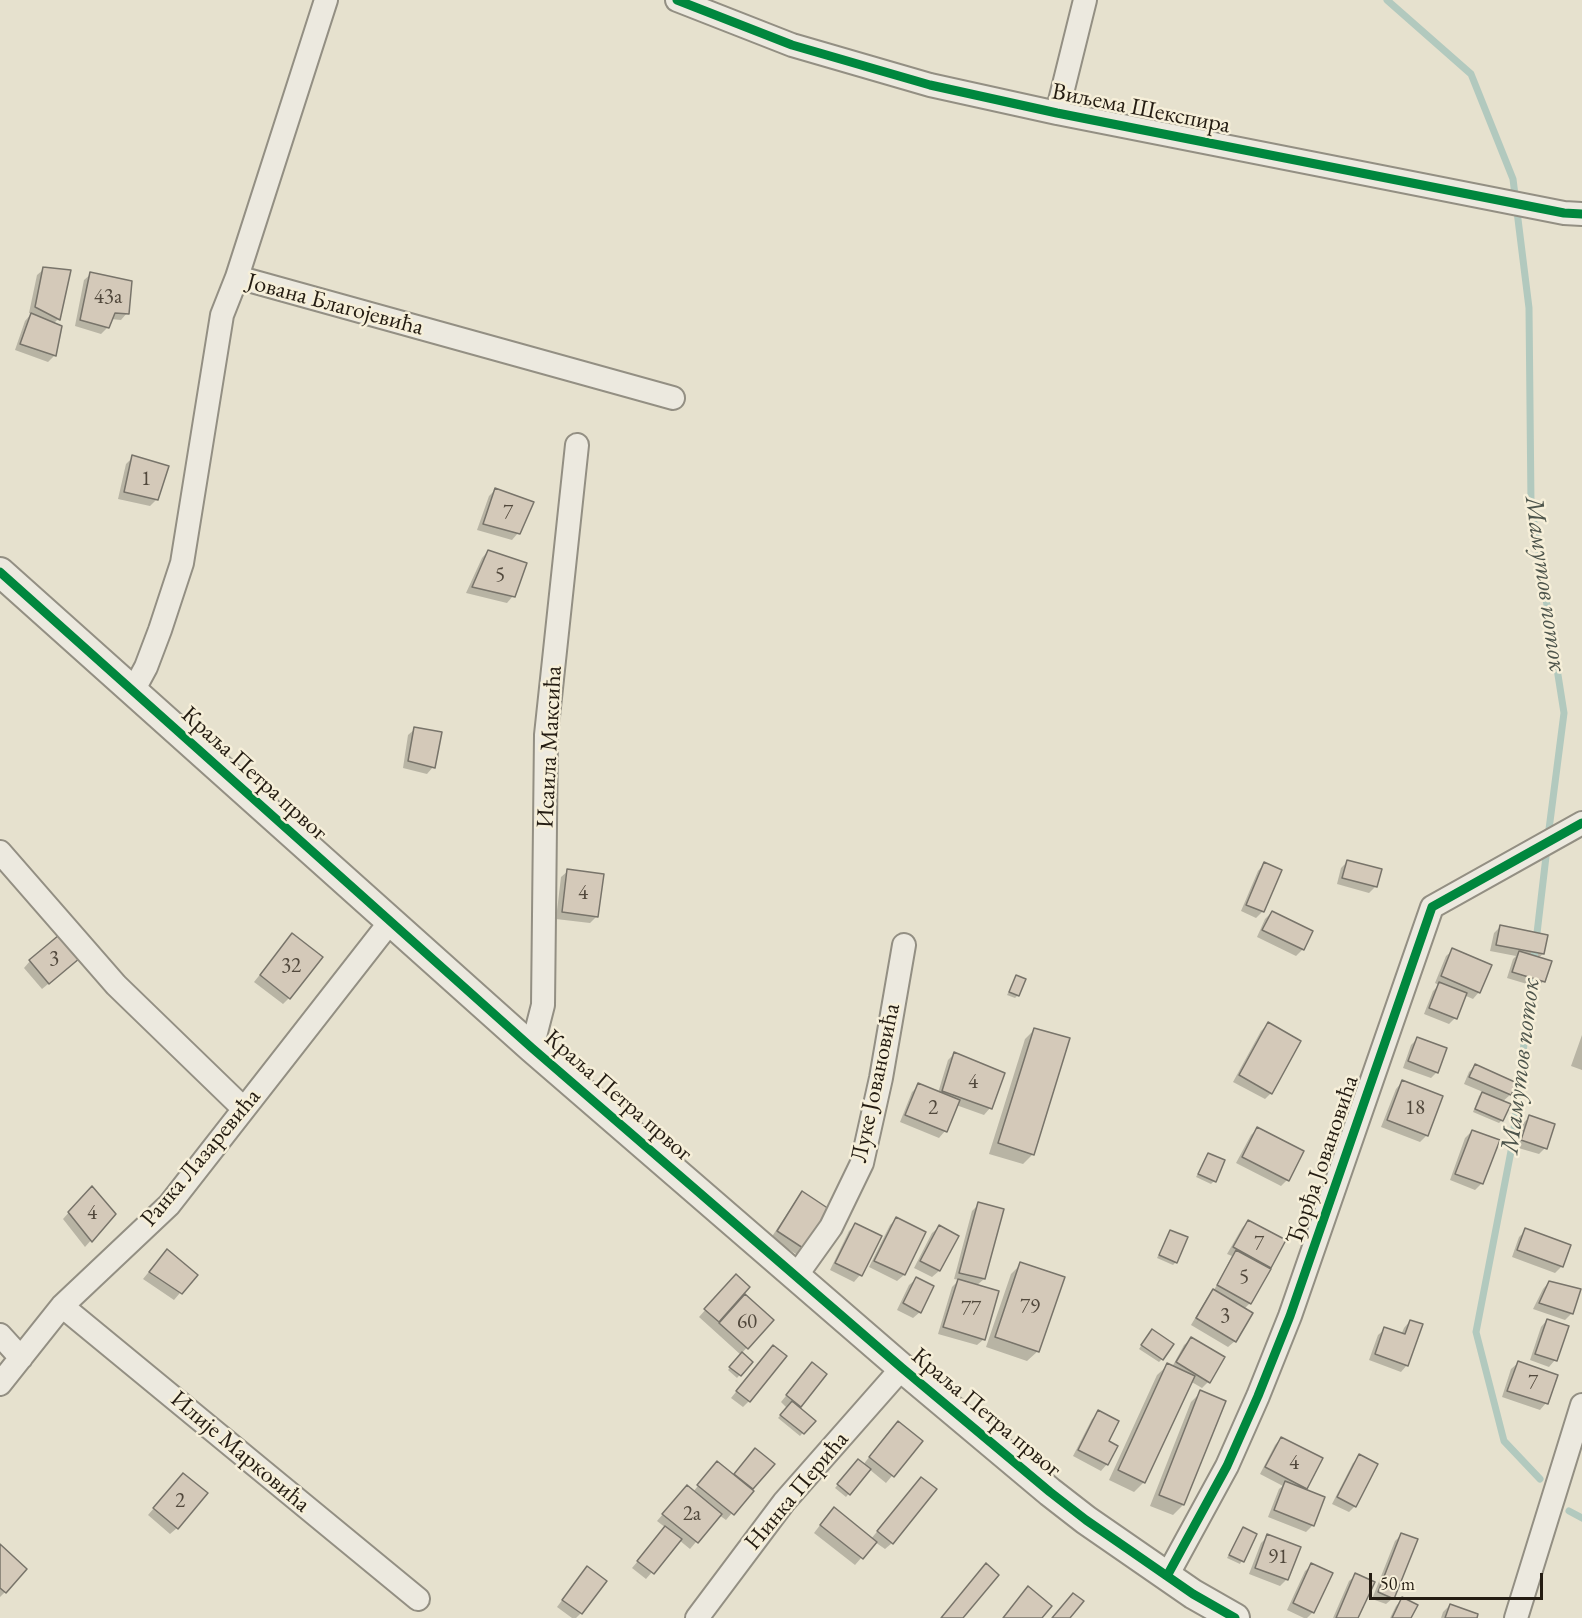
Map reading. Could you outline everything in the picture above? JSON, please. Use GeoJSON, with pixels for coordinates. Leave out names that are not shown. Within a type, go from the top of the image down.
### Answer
{"type":"FeatureCollection","features":[{"type":"Feature","properties":{"kind":"street"},"geometry":{"type":"LineString","coordinates":[[237,277],[327,0]]}},
{"type":"Feature","properties":{"kind":"street","name":"Виљема Шекспира"},"geometry":{"type":"LineString","coordinates":[[677,0],[701,4],[792,45],[930,85],[1057,113],[1563,213],[1582,214]]}},
{"type":"Feature","properties":{"kind":"street"},"geometry":{"type":"LineString","coordinates":[[1057,113],[1085,0]]}},
{"type":"Feature","properties":{"kind":"street","name":"Јована Благојевића"},"geometry":{"type":"LineString","coordinates":[[133,691],[146,667],[182,563],[222,315],[237,277],[673,398]]}},
{"type":"Feature","properties":{"kind":"street","name":"Исаила Максића"},"geometry":{"type":"LineString","coordinates":[[532,1048],[543,1005],[546,735],[577,445]]}},
{"type":"Feature","properties":{"kind":"street","name":"Краља Петра првог"},"geometry":{"type":"LineString","coordinates":[[0,572],[532,1048],[902,1368],[1050,1492],[1133,1554],[1235,1618]]}},
{"type":"Feature","properties":{"kind":"street","name":"Ђорђа Јовановића"},"geometry":{"type":"LineString","coordinates":[[1167,1576],[1222,1476],[1258,1396],[1290,1316],[1432,907],[1582,823]]}},
{"type":"Feature","properties":{"kind":"street"},"geometry":{"type":"LineString","coordinates":[[0,852],[116,986],[244,1109]]}},
{"type":"Feature","properties":{"kind":"street","name":"Ранка Лазаревића"},"geometry":{"type":"LineString","coordinates":[[0,1384],[62,1306],[169,1205],[390,922]]}},
{"type":"Feature","properties":{"kind":"street","name":"Луке Јовановића"},"geometry":{"type":"LineString","coordinates":[[796,1276],[831,1227],[862,1163],[881,1078],[904,945]]}},
{"type":"Feature","properties":{"kind":"street","name":"Илије Марковића"},"geometry":{"type":"LineString","coordinates":[[62,1306],[418,1599]]}},
{"type":"Feature","properties":{"kind":"street"},"geometry":{"type":"LineString","coordinates":[[0,1335],[21,1358]]}},
{"type":"Feature","properties":{"kind":"street","name":"Нинка Перића"},"geometry":{"type":"LineString","coordinates":[[697,1618],[784,1502],[902,1368]]}},
{"type":"Feature","properties":{"kind":"street"},"geometry":{"type":"LineString","coordinates":[[1516,1618],[1582,1405]]}},
{"type":"Feature","properties":{"kind":"building"},"geometry":{"type":"Polygon","coordinates":[[[43,267],[71,270],[60,320],[35,307],[43,267]]]}},
{"type":"Feature","properties":{"kind":"building"},"geometry":{"type":"Polygon","coordinates":[[[90,272],[132,281],[129,314],[115,313],[109,328],[80,320],[90,272]]]}},
{"type":"Feature","properties":{"kind":"building"},"geometry":{"type":"Polygon","coordinates":[[[31,313],[62,326],[56,356],[20,344],[31,313]]]}},
{"type":"Feature","properties":{"kind":"building"},"geometry":{"type":"Polygon","coordinates":[[[132,455],[169,466],[158,500],[124,492],[132,455]]]}},
{"type":"Feature","properties":{"kind":"building"},"geometry":{"type":"Polygon","coordinates":[[[495,488],[534,502],[520,534],[483,524],[495,488]]]}},
{"type":"Feature","properties":{"kind":"building"},"geometry":{"type":"Polygon","coordinates":[[[488,550],[527,563],[515,597],[472,587],[488,550]]]}},
{"type":"Feature","properties":{"kind":"building"},"geometry":{"type":"Polygon","coordinates":[[[414,727],[442,732],[435,768],[408,761],[414,727]]]}},
{"type":"Feature","properties":{"kind":"building"},"geometry":{"type":"Polygon","coordinates":[[[1347,860],[1382,869],[1377,887],[1342,878],[1347,860]]]}},
{"type":"Feature","properties":{"kind":"building"},"geometry":{"type":"Polygon","coordinates":[[[1264,862],[1282,870],[1264,912],[1246,905],[1264,862]]]}},
{"type":"Feature","properties":{"kind":"building"},"geometry":{"type":"Polygon","coordinates":[[[567,869],[604,874],[598,917],[562,912],[567,869]]]}},
{"type":"Feature","properties":{"kind":"building"},"geometry":{"type":"Polygon","coordinates":[[[1272,911],[1313,931],[1304,950],[1262,930],[1272,911]]]}},
{"type":"Feature","properties":{"kind":"building"},"geometry":{"type":"Polygon","coordinates":[[[1500,925],[1548,935],[1544,954],[1496,945],[1500,925]]]}},
{"type":"Feature","properties":{"kind":"building"},"geometry":{"type":"Polygon","coordinates":[[[292,933],[323,957],[290,999],[260,975],[292,933]]]}},
{"type":"Feature","properties":{"kind":"building"},"geometry":{"type":"Polygon","coordinates":[[[59,935],[80,958],[49,984],[29,960],[59,935]]]}},
{"type":"Feature","properties":{"kind":"building"},"geometry":{"type":"Polygon","coordinates":[[[1452,948],[1492,965],[1480,993],[1441,976],[1452,948]]]}},
{"type":"Feature","properties":{"kind":"building"},"geometry":{"type":"Polygon","coordinates":[[[1519,951],[1552,961],[1545,982],[1512,972],[1519,951]]]}},
{"type":"Feature","properties":{"kind":"building"},"geometry":{"type":"Polygon","coordinates":[[[1016,975],[1026,979],[1019,996],[1009,992],[1016,975]]]}},
{"type":"Feature","properties":{"kind":"building"},"geometry":{"type":"Polygon","coordinates":[[[1439,982],[1467,993],[1457,1019],[1429,1008],[1439,982]]]}},
{"type":"Feature","properties":{"kind":"building"},"geometry":{"type":"Polygon","coordinates":[[[1268,1022],[1301,1041],[1272,1094],[1239,1075],[1268,1022]]]}},
{"type":"Feature","properties":{"kind":"building"},"geometry":{"type":"Polygon","coordinates":[[[1034,1028],[1070,1038],[1034,1155],[998,1143],[1034,1028]]]}},
{"type":"Feature","properties":{"kind":"building"},"geometry":{"type":"Polygon","coordinates":[[[1417,1037],[1447,1048],[1438,1073],[1408,1061],[1417,1037]]]}},
{"type":"Feature","properties":{"kind":"building"},"geometry":{"type":"Polygon","coordinates":[[[954,1052],[1005,1073],[992,1109],[942,1091],[954,1052]]]}},
{"type":"Feature","properties":{"kind":"building"},"geometry":{"type":"Polygon","coordinates":[[[1475,1064],[1517,1083],[1511,1095],[1469,1077],[1475,1064]]]}},
{"type":"Feature","properties":{"kind":"building"},"geometry":{"type":"Polygon","coordinates":[[[1402,1080],[1443,1096],[1428,1136],[1387,1120],[1402,1080]]]}},
{"type":"Feature","properties":{"kind":"building"},"geometry":{"type":"Polygon","coordinates":[[[918,1083],[960,1100],[947,1132],[905,1115],[918,1083]]]}},
{"type":"Feature","properties":{"kind":"building"},"geometry":{"type":"Polygon","coordinates":[[[1482,1092],[1511,1104],[1503,1121],[1475,1109],[1482,1092]]]}},
{"type":"Feature","properties":{"kind":"building"},"geometry":{"type":"Polygon","coordinates":[[[1529,1115],[1555,1124],[1547,1149],[1521,1140],[1529,1115]]]}},
{"type":"Feature","properties":{"kind":"building"},"geometry":{"type":"Polygon","coordinates":[[[1257,1127],[1304,1151],[1289,1181],[1242,1157],[1257,1127]]]}},
{"type":"Feature","properties":{"kind":"building"},"geometry":{"type":"Polygon","coordinates":[[[1472,1130],[1500,1140],[1483,1184],[1455,1174],[1472,1130]]]}},
{"type":"Feature","properties":{"kind":"building"},"geometry":{"type":"Polygon","coordinates":[[[1208,1153],[1225,1160],[1216,1182],[1198,1174],[1208,1153]]]}},
{"type":"Feature","properties":{"kind":"building"},"geometry":{"type":"Polygon","coordinates":[[[92,1186],[116,1214],[92,1242],[68,1212],[92,1186]]]}},
{"type":"Feature","properties":{"kind":"building"},"geometry":{"type":"Polygon","coordinates":[[[802,1191],[832,1211],[806,1250],[777,1231],[802,1191]]]}},
{"type":"Feature","properties":{"kind":"building"},"geometry":{"type":"Polygon","coordinates":[[[978,1202],[1004,1209],[985,1279],[959,1273],[978,1202]]]}},
{"type":"Feature","properties":{"kind":"building"},"geometry":{"type":"Polygon","coordinates":[[[896,1217],[926,1232],[905,1275],[874,1261],[896,1217]]]}},
{"type":"Feature","properties":{"kind":"building"},"geometry":{"type":"Polygon","coordinates":[[[1248,1220],[1286,1240],[1271,1268],[1233,1247],[1248,1220]]]}},
{"type":"Feature","properties":{"kind":"building"},"geometry":{"type":"Polygon","coordinates":[[[855,1223],[882,1236],[862,1276],[835,1263],[855,1223]]]}},
{"type":"Feature","properties":{"kind":"building"},"geometry":{"type":"Polygon","coordinates":[[[939,1225],[959,1236],[940,1271],[920,1261],[939,1225]]]}},
{"type":"Feature","properties":{"kind":"building"},"geometry":{"type":"Polygon","coordinates":[[[1525,1228],[1571,1245],[1563,1267],[1517,1250],[1525,1228]]]}},
{"type":"Feature","properties":{"kind":"building"},"geometry":{"type":"Polygon","coordinates":[[[1170,1230],[1188,1237],[1177,1263],[1159,1255],[1170,1230]]]}},
{"type":"Feature","properties":{"kind":"building"},"geometry":{"type":"Polygon","coordinates":[[[167,1249],[198,1275],[182,1294],[149,1272],[167,1249]]]}},
{"type":"Feature","properties":{"kind":"building"},"geometry":{"type":"Polygon","coordinates":[[[1236,1250],[1271,1269],[1251,1304],[1217,1285],[1236,1250]]]}},
{"type":"Feature","properties":{"kind":"building"},"geometry":{"type":"Polygon","coordinates":[[[1020,1262],[1065,1277],[1039,1352],[995,1337],[1020,1262]]]}},
{"type":"Feature","properties":{"kind":"building"},"geometry":{"type":"Polygon","coordinates":[[[736,1274],[750,1287],[719,1322],[704,1309],[736,1274]]]}},
{"type":"Feature","properties":{"kind":"building"},"geometry":{"type":"Polygon","coordinates":[[[916,1277],[934,1286],[921,1313],[903,1303],[916,1277]]]}},
{"type":"Feature","properties":{"kind":"building"},"geometry":{"type":"Polygon","coordinates":[[[958,1279],[999,1291],[985,1340],[943,1327],[958,1279]]]}},
{"type":"Feature","properties":{"kind":"building"},"geometry":{"type":"Polygon","coordinates":[[[1549,1281],[1581,1289],[1573,1314],[1539,1303],[1549,1281]]]}},
{"type":"Feature","properties":{"kind":"building"},"geometry":{"type":"Polygon","coordinates":[[[1213,1289],[1253,1313],[1236,1342],[1196,1318],[1213,1289]]]}},
{"type":"Feature","properties":{"kind":"building"},"geometry":{"type":"Polygon","coordinates":[[[745,1294],[774,1320],[748,1349],[719,1323],[745,1294]]]}},
{"type":"Feature","properties":{"kind":"building"},"geometry":{"type":"Polygon","coordinates":[[[1547,1319],[1569,1326],[1557,1361],[1535,1354],[1547,1319]]]}},
{"type":"Feature","properties":{"kind":"building"},"geometry":{"type":"Polygon","coordinates":[[[1410,1320],[1423,1324],[1408,1366],[1375,1354],[1384,1327],[1405,1334],[1410,1320]]]}},
{"type":"Feature","properties":{"kind":"building"},"geometry":{"type":"Polygon","coordinates":[[[1152,1329],[1174,1344],[1163,1360],[1141,1345],[1152,1329]]]}},
{"type":"Feature","properties":{"kind":"building"},"geometry":{"type":"Polygon","coordinates":[[[1191,1337],[1225,1357],[1210,1383],[1176,1362],[1191,1337]]]}},
{"type":"Feature","properties":{"kind":"building"},"geometry":{"type":"Polygon","coordinates":[[[773,1345],[787,1356],[750,1402],[736,1391],[773,1345]]]}},
{"type":"Feature","properties":{"kind":"building"},"geometry":{"type":"Polygon","coordinates":[[[742,1352],[753,1362],[741,1376],[729,1367],[742,1352]]]}},
{"type":"Feature","properties":{"kind":"building"},"geometry":{"type":"Polygon","coordinates":[[[1518,1361],[1558,1375],[1548,1404],[1507,1391],[1518,1361]]]}},
{"type":"Feature","properties":{"kind":"building"},"geometry":{"type":"Polygon","coordinates":[[[812,1362],[827,1374],[801,1407],[786,1395],[812,1362]]]}},
{"type":"Feature","properties":{"kind":"building"},"geometry":{"type":"Polygon","coordinates":[[[1167,1363],[1195,1376],[1145,1483],[1118,1470],[1167,1363]]]}},
{"type":"Feature","properties":{"kind":"building"},"geometry":{"type":"Polygon","coordinates":[[[1200,1390],[1226,1401],[1184,1505],[1159,1495],[1200,1390]]]}},
{"type":"Feature","properties":{"kind":"building"},"geometry":{"type":"Polygon","coordinates":[[[792,1401],[816,1421],[804,1434],[780,1415],[792,1401]]]}},
{"type":"Feature","properties":{"kind":"building"},"geometry":{"type":"Polygon","coordinates":[[[1098,1410],[1119,1421],[1109,1441],[1118,1446],[1108,1465],[1078,1450],[1098,1410]]]}},
{"type":"Feature","properties":{"kind":"building"},"geometry":{"type":"Polygon","coordinates":[[[898,1421],[923,1441],[894,1477],[869,1457],[898,1421]]]}},
{"type":"Feature","properties":{"kind":"building"},"geometry":{"type":"Polygon","coordinates":[[[1281,1437],[1323,1458],[1307,1489],[1265,1467],[1281,1437]]]}},
{"type":"Feature","properties":{"kind":"building"},"geometry":{"type":"Polygon","coordinates":[[[755,1448],[775,1464],[753,1489],[734,1474],[755,1448]]]}},
{"type":"Feature","properties":{"kind":"building"},"geometry":{"type":"Polygon","coordinates":[[[1359,1454],[1378,1464],[1356,1507],[1337,1497],[1359,1454]]]}},
{"type":"Feature","properties":{"kind":"building"},"geometry":{"type":"Polygon","coordinates":[[[858,1459],[871,1469],[850,1495],[837,1484],[858,1459]]]}},
{"type":"Feature","properties":{"kind":"building"},"geometry":{"type":"Polygon","coordinates":[[[717,1461],[754,1491],[734,1515],[697,1485],[717,1461]]]}},
{"type":"Feature","properties":{"kind":"building"},"geometry":{"type":"Polygon","coordinates":[[[183,1473],[208,1493],[178,1529],[153,1508],[183,1473]]]}},
{"type":"Feature","properties":{"kind":"building"},"geometry":{"type":"Polygon","coordinates":[[[921,1477],[937,1489],[893,1544],[877,1531],[921,1477]]]}},
{"type":"Feature","properties":{"kind":"building"},"geometry":{"type":"Polygon","coordinates":[[[1285,1481],[1325,1497],[1314,1526],[1274,1510],[1285,1481]]]}},
{"type":"Feature","properties":{"kind":"building"},"geometry":{"type":"Polygon","coordinates":[[[687,1485],[722,1514],[698,1543],[662,1514],[687,1485]]]}},
{"type":"Feature","properties":{"kind":"building"},"geometry":{"type":"Polygon","coordinates":[[[834,1507],[877,1542],[863,1559],[820,1525],[834,1507]]]}},
{"type":"Feature","properties":{"kind":"building"},"geometry":{"type":"Polygon","coordinates":[[[665,1526],[682,1539],[654,1574],[637,1561],[665,1526]]]}},
{"type":"Feature","properties":{"kind":"building"},"geometry":{"type":"Polygon","coordinates":[[[1243,1527],[1257,1534],[1244,1562],[1229,1555],[1243,1527]]]}},
{"type":"Feature","properties":{"kind":"building"},"geometry":{"type":"Polygon","coordinates":[[[1401,1533],[1418,1539],[1394,1599],[1378,1592],[1401,1533]]]}},
{"type":"Feature","properties":{"kind":"building"},"geometry":{"type":"Polygon","coordinates":[[[1267,1534],[1301,1547],[1288,1580],[1255,1568],[1267,1534]]]}},
{"type":"Feature","properties":{"kind":"building"},"geometry":{"type":"Polygon","coordinates":[[[0,1544],[27,1569],[6,1593],[0,1588],[0,1544]]]}},
{"type":"Feature","properties":{"kind":"building"},"geometry":{"type":"Polygon","coordinates":[[[986,1563],[999,1575],[963,1618],[941,1618],[986,1563]]]}},
{"type":"Feature","properties":{"kind":"building"},"geometry":{"type":"Polygon","coordinates":[[[1311,1563],[1333,1573],[1314,1613],[1293,1603],[1311,1563]]]}},
{"type":"Feature","properties":{"kind":"building"},"geometry":{"type":"Polygon","coordinates":[[[587,1566],[607,1581],[582,1614],[562,1600],[587,1566]]]}},
{"type":"Feature","properties":{"kind":"building"},"geometry":{"type":"Polygon","coordinates":[[[1355,1573],[1375,1582],[1358,1618],[1336,1618],[1355,1573]]]}},
{"type":"Feature","properties":{"kind":"building"},"geometry":{"type":"Polygon","coordinates":[[[1028,1586],[1052,1606],[1042,1618],[1003,1618],[1028,1586]]]}},
{"type":"Feature","properties":{"kind":"building"},"geometry":{"type":"Polygon","coordinates":[[[1073,1593],[1084,1601],[1070,1618],[1052,1618],[1073,1593]]]}},
{"type":"Feature","properties":{"kind":"building"},"geometry":{"type":"Polygon","coordinates":[[[1402,1597],[1418,1605],[1411,1618],[1392,1618],[1402,1597]]]}},
{"type":"Feature","properties":{"kind":"building"},"geometry":{"type":"Polygon","coordinates":[[[1450,1604],[1478,1614],[1477,1618],[1445,1618],[1450,1604]]]}},
{"type":"Feature","properties":{"kind":"waterway","name":"Мамутов поток"},"geometry":{"type":"LineString","coordinates":[[1387,0],[1471,74],[1513,179],[1529,308],[1531,504],[1564,713],[1548,837]]}},
{"type":"Feature","properties":{"kind":"waterway","name":"Мамутов поток"},"geometry":{"type":"LineString","coordinates":[[1540,1479],[1504,1441],[1476,1332],[1512,1146],[1547,848]]}},
{"type":"Feature","properties":{"kind":"waterway","name":"Мамутов поток"},"geometry":{"type":"LineString","coordinates":[[1569,1511],[1582,1518]]}},
{"type":"Feature","properties":{"kind":"cycle path"},"geometry":{"type":"LineString","coordinates":[[677,0],[792,45],[930,85],[1057,113],[1564,213],[1582,214]]}},
{"type":"Feature","properties":{"kind":"cycle path"},"geometry":{"type":"LineString","coordinates":[[0,572],[532,1048],[902,1368],[1086,1520],[1193,1594],[1235,1618]]}},
{"type":"Feature","properties":{"kind":"cycle path"},"geometry":{"type":"LineString","coordinates":[[1167,1576],[1227,1466],[1290,1316],[1432,907],[1582,823]]}}]}
